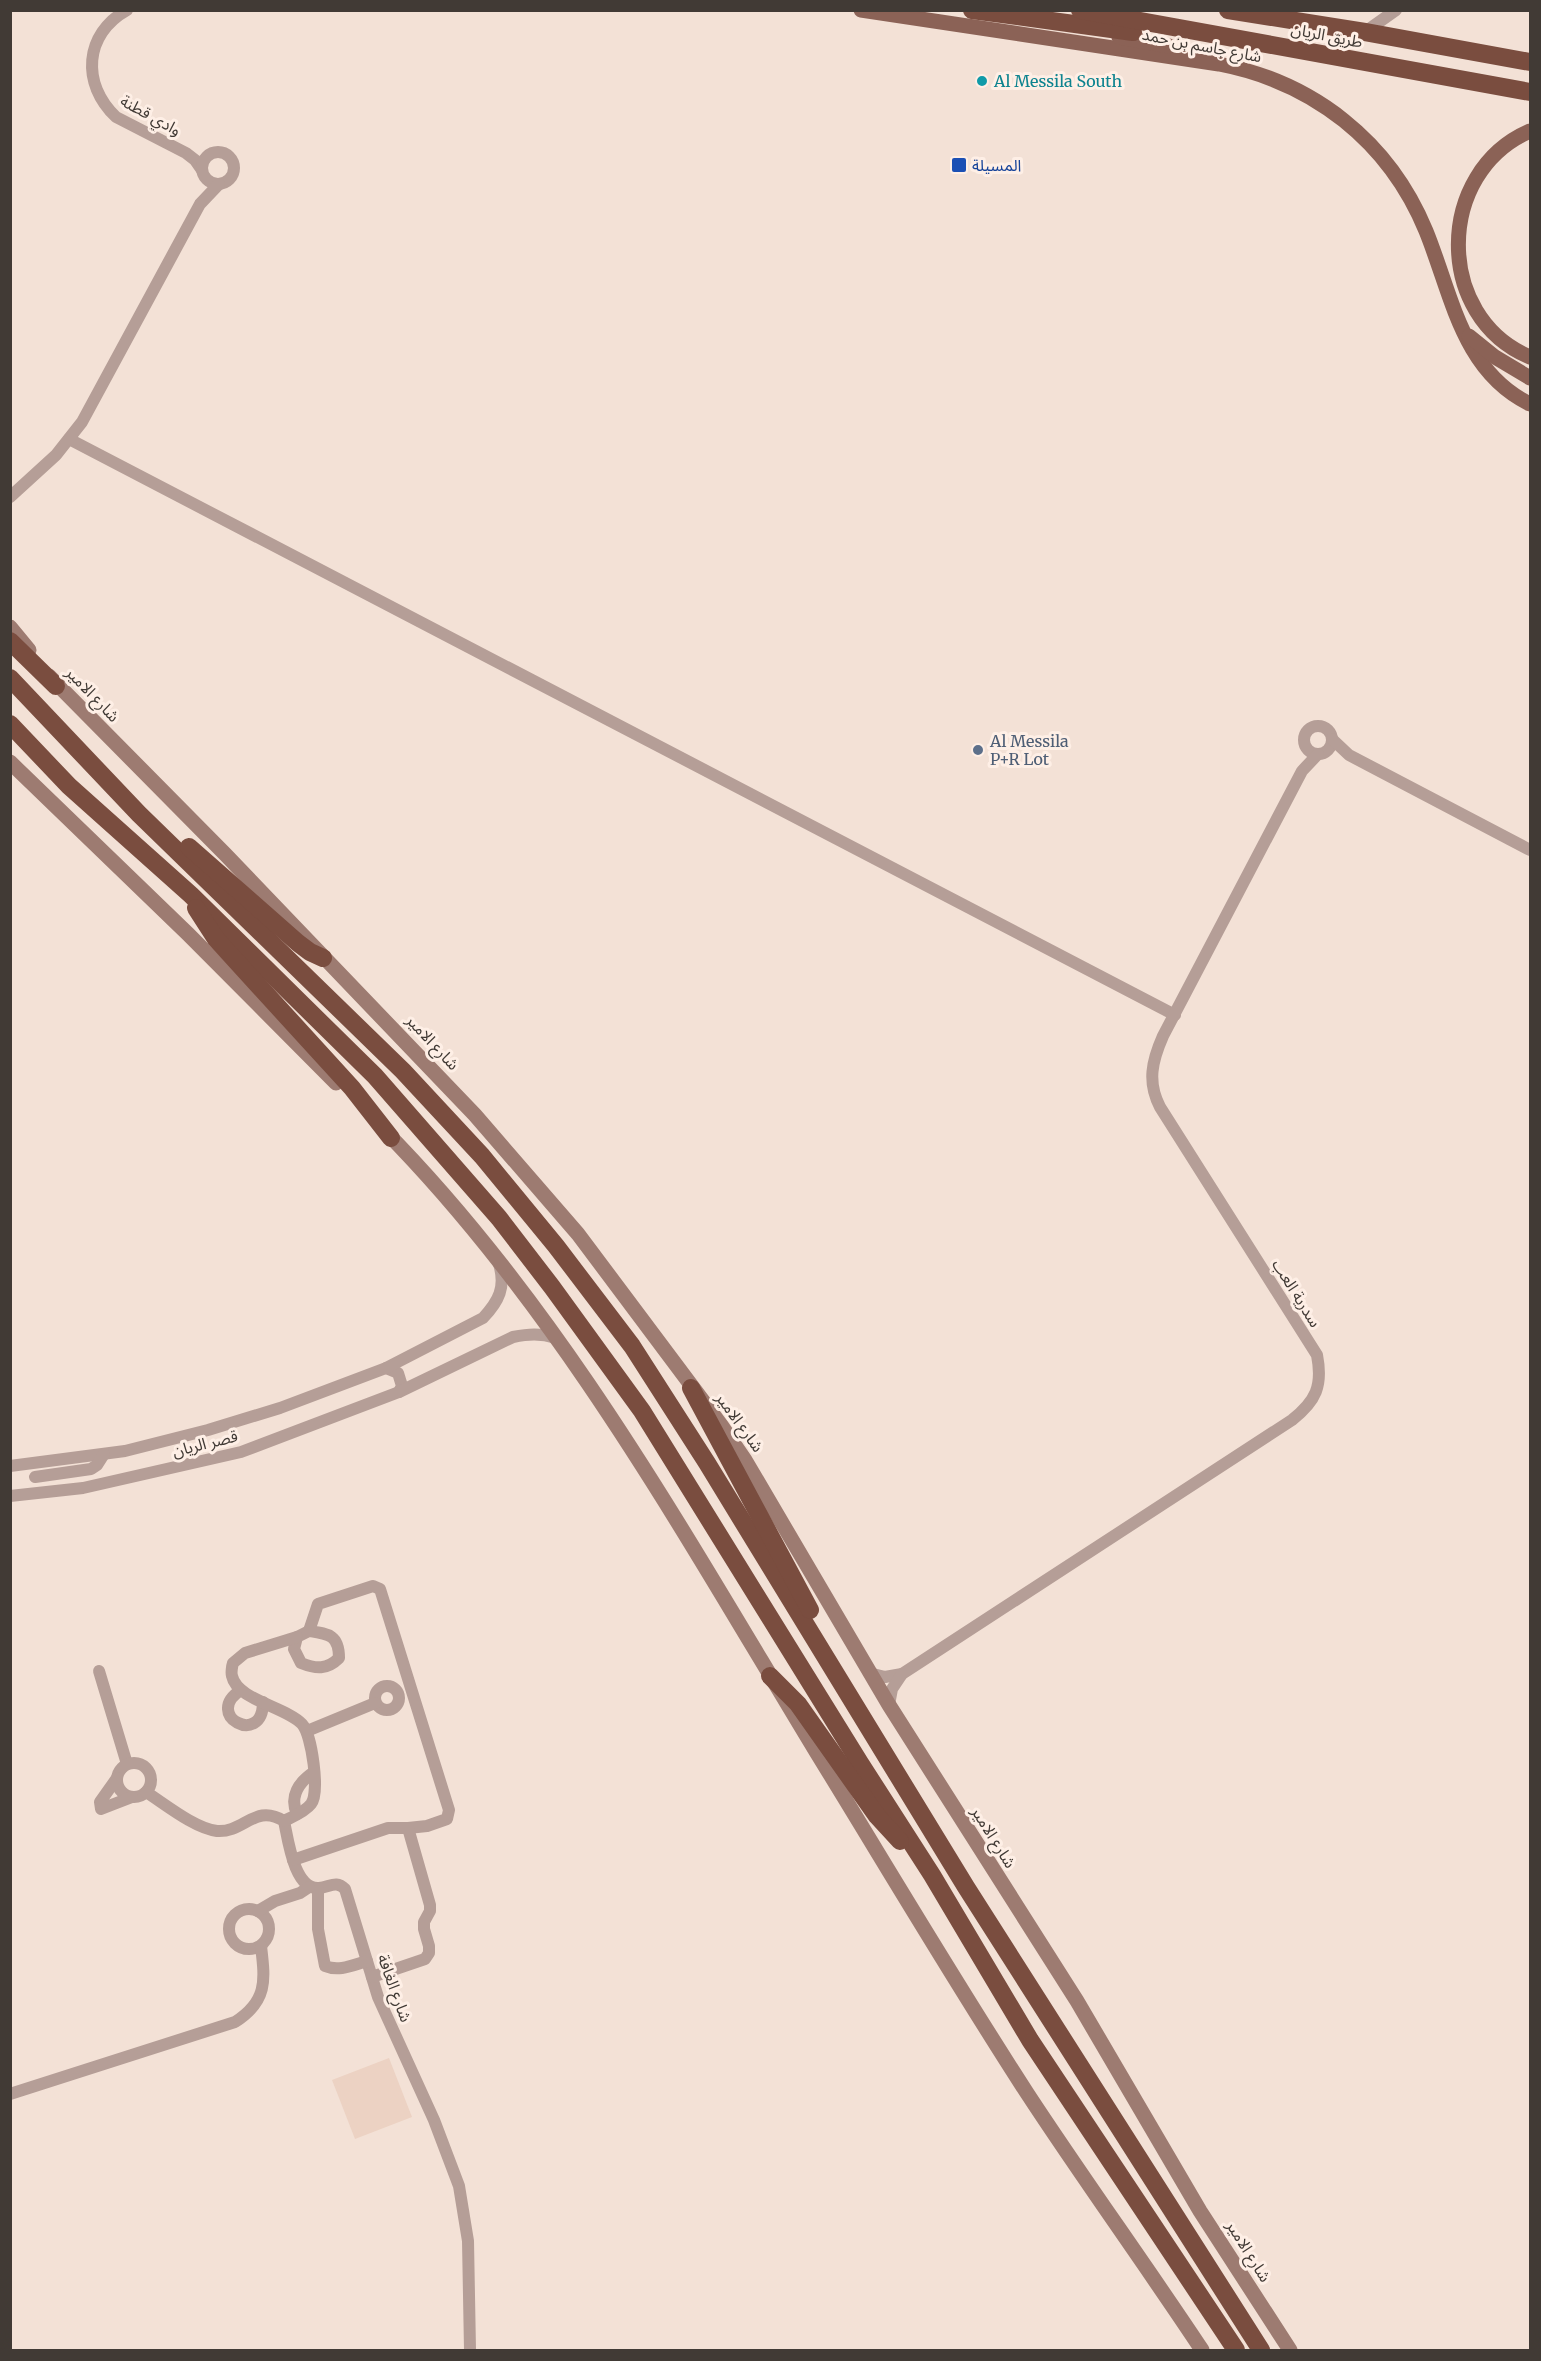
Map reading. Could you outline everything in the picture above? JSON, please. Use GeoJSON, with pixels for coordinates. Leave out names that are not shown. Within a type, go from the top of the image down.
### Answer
{"type":"FeatureCollection","features":[{"type":"Feature","properties":{"kind":"highway"},"geometry":{"type":"LineString","coordinates":[[972,10],[1204,42],[1227,44],[1251,41]]}},
{"type":"Feature","properties":{"kind":"highway","name":"طريق الريان"},"geometry":{"type":"LineString","coordinates":[[1080,10],[1530,92]]}},
{"type":"Feature","properties":{"kind":"highway","name":"طريق الريان"},"geometry":{"type":"LineString","coordinates":[[1228,10],[1530,62]]}},
{"type":"Feature","properties":{"kind":"highway"},"geometry":{"type":"LineString","coordinates":[[10,641],[56,686]]}},
{"type":"Feature","properties":{"kind":"highway"},"geometry":{"type":"LineString","coordinates":[[10,678],[139,813],[403,1071],[482,1156],[556,1246],[632,1346],[707,1463],[972,1896],[1261,2350]]}},
{"type":"Feature","properties":{"kind":"highway"},"geometry":{"type":"LineString","coordinates":[[10,724],[69,786],[191,895],[375,1076],[499,1218],[552,1287],[642,1411],[932,1875],[1030,2040],[1236,2350]]}},
{"type":"Feature","properties":{"kind":"highway"},"geometry":{"type":"LineString","coordinates":[[139,813],[171,831],[298,943],[323,958]]}},
{"type":"Feature","properties":{"kind":"highway"},"geometry":{"type":"LineString","coordinates":[[191,895],[207,930],[352,1088],[391,1138]]}},
{"type":"Feature","properties":{"kind":"highway"},"geometry":{"type":"LineString","coordinates":[[691,1388],[822,1634],[847,1691]]}},
{"type":"Feature","properties":{"kind":"highway"},"geometry":{"type":"LineString","coordinates":[[770,1676],[798,1704],[877,1816],[932,1875]]}},
{"type":"Feature","properties":{"kind":"main road","name":"شارع جاسم بن حمد"},"geometry":{"type":"LineString","coordinates":[[861,10],[1241,68],[1284,83],[1310,96],[1340,117],[1374,149],[1391,170],[1417,212],[1464,332],[1495,357],[1530,378]]}},
{"type":"Feature","properties":{"kind":"main road"},"geometry":{"type":"LineString","coordinates":[[1054,23],[1245,60],[1276,69],[1330,100],[1368,135],[1374,149]]}},
{"type":"Feature","properties":{"kind":"main road"},"geometry":{"type":"LineString","coordinates":[[1530,131],[1510,143],[1480,171],[1472,183],[1463,208],[1458,242],[1461,270],[1473,304],[1491,330],[1502,340],[1530,357]]}},
{"type":"Feature","properties":{"kind":"main road"},"geometry":{"type":"LineString","coordinates":[[1464,332],[1475,356],[1491,377],[1508,392],[1530,404]]}},
{"type":"Feature","properties":{"kind":"main road","name":"شارع الامير"},"geometry":{"type":"LineString","coordinates":[[10,627],[56,686],[225,854],[475,1115],[578,1234],[691,1388],[721,1425],[889,1706],[1077,2001],[1184,2184],[1290,2350]]}},
{"type":"Feature","properties":{"kind":"main road"},"geometry":{"type":"LineString","coordinates":[[10,762],[197,943],[391,1138],[453,1206],[556,1338],[716,1582],[770,1676],[1026,2092],[1202,2350]]}},
{"type":"Feature","properties":{"kind":"main road"},"geometry":{"type":"LineString","coordinates":[[1179,2315],[1185,2336],[1194,2350]]}},
{"type":"Feature","properties":{"kind":"street","name":"وادي قطنة"},"geometry":{"type":"LineString","coordinates":[[127,10],[105,28],[96,44],[92,60],[93,78],[98,94],[116,117],[186,153],[195,160],[203,173]]}},
{"type":"Feature","properties":{"kind":"street","name":"طريق الريان"},"geometry":{"type":"LineString","coordinates":[[1280,10],[1347,29]]}},
{"type":"Feature","properties":{"kind":"street"},"geometry":{"type":"LineString","coordinates":[[1365,32],[1396,10]]}},
{"type":"Feature","properties":{"kind":"street","name":"وادي قطنة"},"geometry":{"type":"LineString","coordinates":[[186,153],[208,155]]}},
{"type":"Feature","properties":{"kind":"street"},"geometry":{"type":"LineString","coordinates":[[200,204],[202,164],[208,155],[222,153],[230,157],[234,164],[232,176],[226,182],[213,183],[203,173]]}},
{"type":"Feature","properties":{"kind":"street"},"geometry":{"type":"LineString","coordinates":[[11,496],[56,455],[97,397],[200,204],[219,184]]}},
{"type":"Feature","properties":{"kind":"street"},"geometry":{"type":"LineString","coordinates":[[69,439],[1175,1015]]}},
{"type":"Feature","properties":{"kind":"street"},"geometry":{"type":"LineString","coordinates":[[1349,755],[1309,750],[1306,747],[1304,736],[1313,727],[1325,728],[1332,739],[1349,755],[1530,850]]}},
{"type":"Feature","properties":{"kind":"street"},"geometry":{"type":"LineString","coordinates":[[1322,752],[1329,748],[1332,739]]}},
{"type":"Feature","properties":{"kind":"street","name":"سدرية العب"},"geometry":{"type":"LineString","coordinates":[[902,1674],[1292,1420],[1313,1399],[1319,1378],[1317,1355],[1154,1095],[1151,1079],[1157,1051],[1302,771],[1306,747]]}},
{"type":"Feature","properties":{"kind":"street","name":"سدرية العب"},"geometry":{"type":"LineString","coordinates":[[1302,771],[1322,752]]}},
{"type":"Feature","properties":{"kind":"street","name":"قصر الريان"},"geometry":{"type":"LineString","coordinates":[[10,1466],[104,1454],[208,1430],[280,1408],[386,1368],[483,1318],[495,1306],[500,1292],[504,1278],[499,1263]]}},
{"type":"Feature","properties":{"kind":"street","name":"قصر الريان"},"geometry":{"type":"LineString","coordinates":[[10,1496],[83,1488],[241,1452],[399,1392],[513,1337],[544,1334],[556,1338]]}},
{"type":"Feature","properties":{"kind":"street"},"geometry":{"type":"LineString","coordinates":[[386,1368],[398,1373],[401,1379],[399,1392]]}},
{"type":"Feature","properties":{"kind":"street"},"geometry":{"type":"LineString","coordinates":[[35,1477],[91,1469],[97,1465],[104,1454]]}},
{"type":"Feature","properties":{"kind":"street"},"geometry":{"type":"LineString","coordinates":[[31,1463],[40,1493]]}},
{"type":"Feature","properties":{"kind":"street"},"geometry":{"type":"LineString","coordinates":[[284,1821],[312,1804],[314,1797],[314,1772],[307,1731],[302,1723],[287,1713],[241,1690],[232,1677],[233,1663],[244,1653],[303,1634],[318,1604],[374,1586],[380,1589],[449,1810],[447,1819],[438,1823],[408,1828],[388,1828],[293,1860]]}},
{"type":"Feature","properties":{"kind":"street"},"geometry":{"type":"LineString","coordinates":[[99,1671],[127,1764]]}},
{"type":"Feature","properties":{"kind":"street"},"geometry":{"type":"LineString","coordinates":[[869,1673],[885,1677],[902,1674]]}},
{"type":"Feature","properties":{"kind":"street"},"geometry":{"type":"LineString","coordinates":[[889,1706],[892,1689],[902,1674]]}},
{"type":"Feature","properties":{"kind":"street"},"geometry":{"type":"LineString","coordinates":[[241,1690],[232,1696],[228,1706],[230,1716],[237,1724],[248,1726],[258,1722],[263,1713],[263,1702]]}},
{"type":"Feature","properties":{"kind":"street"},"geometry":{"type":"LineString","coordinates":[[307,1731],[375,1703]]}},
{"type":"Feature","properties":{"kind":"street"},"geometry":{"type":"LineString","coordinates":[[139,1763],[148,1770],[151,1781],[146,1792],[101,1809],[100,1802],[120,1770],[127,1764],[139,1763]]}},
{"type":"Feature","properties":{"kind":"street"},"geometry":{"type":"LineString","coordinates":[[297,1814],[294,1807],[296,1790],[303,1779],[314,1772]]}},
{"type":"Feature","properties":{"kind":"street"},"geometry":{"type":"LineString","coordinates":[[117,1778],[119,1788],[132,1797]]}},
{"type":"Feature","properties":{"kind":"street"},"geometry":{"type":"LineString","coordinates":[[146,1792],[200,1826],[217,1831],[229,1830],[259,1815],[276,1816],[284,1821],[293,1860],[301,1879],[314,1887]]}},
{"type":"Feature","properties":{"kind":"street"},"geometry":{"type":"LineString","coordinates":[[372,1977],[425,1959],[429,1953],[424,1929],[430,1905],[408,1828]]}},
{"type":"Feature","properties":{"kind":"street","name":"شارع الغافة"},"geometry":{"type":"LineString","coordinates":[[314,1887],[333,1883],[340,1884],[345,1889],[378,1997],[434,2121],[459,2186],[468,2241],[470,2350]]}},
{"type":"Feature","properties":{"kind":"street"},"geometry":{"type":"LineString","coordinates":[[258,1911],[275,1901],[314,1887]]}},
{"type":"Feature","properties":{"kind":"street"},"geometry":{"type":"LineString","coordinates":[[314,1887],[318,1929],[325,1966],[332,1969],[342,1968],[367,1961]]}},
{"type":"Feature","properties":{"kind":"street"},"geometry":{"type":"LineString","coordinates":[[247,1909],[258,1911],[269,1924],[268,1936],[261,1946],[245,1950],[235,1944],[229,1934],[229,1923],[236,1913],[247,1909]]}},
{"type":"Feature","properties":{"kind":"street"},"geometry":{"type":"LineString","coordinates":[[10,2094],[235,2022],[256,2004],[263,1988],[265,1969],[261,1946]]}},
{"type":"Feature","properties":{"kind":"shaded area"},"geometry":{"type":"Polygon","coordinates":[[[389,2058],[412,2117],[355,2139],[332,2080],[389,2058]]]}},
{"type":"Feature","properties":{"kind":"place","name":"Al Messila South"},"geometry":{"type":"Point","coordinates":[982,81]}},
{"type":"Feature","properties":{"kind":"place","name":"المسيلة"},"geometry":{"type":"Point","coordinates":[959,165]}},
{"type":"Feature","properties":{"kind":"place","name":"Al Messila P+R Lot"},"geometry":{"type":"Point","coordinates":[978,750]}}]}
